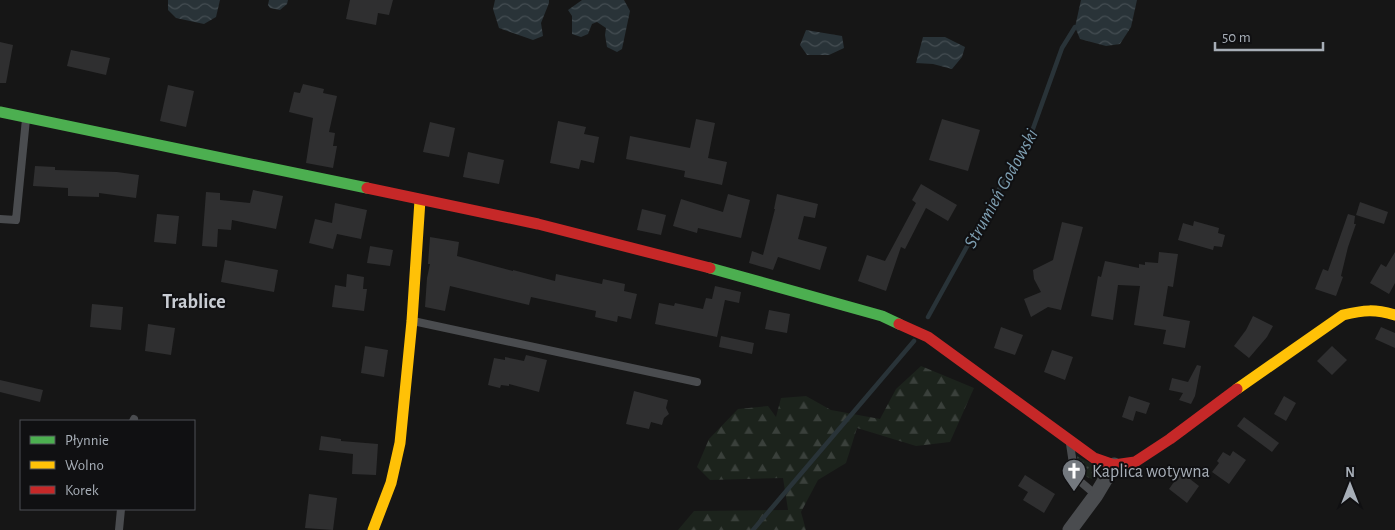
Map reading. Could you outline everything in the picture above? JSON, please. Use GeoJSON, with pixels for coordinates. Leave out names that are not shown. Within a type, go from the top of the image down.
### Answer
{"type":"FeatureCollection","features":[{"type":"Feature","properties":{"kind":"street"},"geometry":{"type":"LineString","coordinates":[[0,112],[538,224],[744,277],[882,316],[928,337],[1094,458],[1114,464],[1135,462],[1170,439],[1261,371],[1343,315],[1361,310],[1377,310],[1395,315]]}},
{"type":"Feature","properties":{"kind":"street"},"geometry":{"type":"LineString","coordinates":[[373,530],[391,483],[400,443],[412,321],[420,200]]}},
{"type":"Feature","properties":{"kind":"street"},"geometry":{"type":"LineString","coordinates":[[1070,530],[1096,495],[1114,464]]}},
{"type":"Feature","properties":{"kind":"lane"},"geometry":{"type":"LineString","coordinates":[[0,219],[16,220],[27,118]]}},
{"type":"Feature","properties":{"kind":"lane"},"geometry":{"type":"LineString","coordinates":[[412,321],[697,382]]}},
{"type":"Feature","properties":{"kind":"lane"},"geometry":{"type":"LineString","coordinates":[[1070,440],[1075,476],[1096,495]]}},
{"type":"Feature","properties":{"kind":"lane"},"geometry":{"type":"LineString","coordinates":[[119,530],[122,510]]}},
{"type":"Feature","properties":{"kind":"green space"},"geometry":{"type":"Polygon","coordinates":[[[921,366],[974,388],[950,442],[916,446],[857,428],[846,463],[818,480],[801,512],[806,530],[678,530],[694,511],[788,510],[783,478],[710,480],[697,467],[709,439],[738,409],[768,406],[776,417],[781,398],[806,396],[831,410],[880,419],[896,389],[921,366]]]}},
{"type":"Feature","properties":{"kind":"green space"},"geometry":{"type":"Polygon","coordinates":[[[1077,456],[1092,464],[1098,475],[1097,479],[1089,478],[1079,471],[1077,456]]]}},
{"type":"Feature","properties":{"kind":"water"},"geometry":{"type":"Polygon","coordinates":[[[168,0],[220,0],[216,17],[204,24],[176,18],[168,10],[168,0]]]}},
{"type":"Feature","properties":{"kind":"water"},"geometry":{"type":"Polygon","coordinates":[[[269,0],[288,0],[287,4],[280,10],[270,8],[268,5],[269,0]]]}},
{"type":"Feature","properties":{"kind":"water"},"geometry":{"type":"Polygon","coordinates":[[[495,0],[549,0],[541,23],[543,36],[533,40],[499,28],[493,9],[495,0]]]}},
{"type":"Feature","properties":{"kind":"water"},"geometry":{"type":"Polygon","coordinates":[[[582,0],[624,0],[630,11],[622,49],[617,52],[607,47],[606,28],[597,22],[592,24],[588,34],[581,37],[572,34],[572,16],[568,10],[582,0]]]}},
{"type":"Feature","properties":{"kind":"water"},"geometry":{"type":"Polygon","coordinates":[[[1081,0],[1137,0],[1131,27],[1120,44],[1106,46],[1080,39],[1075,27],[1081,0]]]}},
{"type":"Feature","properties":{"kind":"water"},"geometry":{"type":"Polygon","coordinates":[[[806,30],[842,36],[844,48],[829,55],[807,55],[800,45],[806,30]]]}},
{"type":"Feature","properties":{"kind":"water"},"geometry":{"type":"Polygon","coordinates":[[[923,37],[945,37],[965,47],[962,57],[952,69],[933,64],[916,63],[923,37]]]}},
{"type":"Feature","properties":{"kind":"building"},"geometry":{"type":"Polygon","coordinates":[[[350,0],[393,0],[389,15],[378,13],[376,25],[346,19],[350,0]]]}},
{"type":"Feature","properties":{"kind":"building"},"geometry":{"type":"Polygon","coordinates":[[[0,42],[13,45],[6,83],[0,83],[0,42]]]}},
{"type":"Feature","properties":{"kind":"building"},"geometry":{"type":"Polygon","coordinates":[[[71,50],[110,58],[106,75],[67,66],[71,50]]]}},
{"type":"Feature","properties":{"kind":"building"},"geometry":{"type":"Polygon","coordinates":[[[303,84],[324,89],[323,93],[337,96],[329,132],[335,133],[333,146],[337,146],[333,168],[306,163],[313,118],[289,112],[294,92],[300,93],[303,84]]]}},
{"type":"Feature","properties":{"kind":"building"},"geometry":{"type":"Polygon","coordinates":[[[168,85],[194,91],[186,127],[160,121],[168,85]]]}},
{"type":"Feature","properties":{"kind":"building"},"geometry":{"type":"Polygon","coordinates":[[[696,119],[715,123],[708,158],[727,162],[722,185],[684,177],[685,171],[626,159],[630,136],[690,148],[696,119]]]}},
{"type":"Feature","properties":{"kind":"building"},"geometry":{"type":"Polygon","coordinates":[[[942,119],[980,130],[968,171],[929,160],[942,119]]]}},
{"type":"Feature","properties":{"kind":"building"},"geometry":{"type":"Polygon","coordinates":[[[558,121],[586,127],[584,134],[599,137],[594,163],[581,160],[579,169],[550,163],[558,121]]]}},
{"type":"Feature","properties":{"kind":"building"},"geometry":{"type":"Polygon","coordinates":[[[430,122],[455,128],[449,157],[423,152],[430,122]]]}},
{"type":"Feature","properties":{"kind":"building"},"geometry":{"type":"Polygon","coordinates":[[[468,152],[504,160],[499,184],[463,177],[468,152]]]}},
{"type":"Feature","properties":{"kind":"building"},"geometry":{"type":"Polygon","coordinates":[[[35,166],[55,167],[55,170],[117,172],[139,175],[136,198],[99,193],[99,197],[68,196],[68,188],[33,186],[35,166]]]}},
{"type":"Feature","properties":{"kind":"building"},"geometry":{"type":"Polygon","coordinates":[[[921,184],[957,205],[948,221],[926,208],[905,249],[901,247],[886,291],[858,281],[867,255],[885,261],[916,203],[912,200],[921,184]]]}},
{"type":"Feature","properties":{"kind":"building"},"geometry":{"type":"Polygon","coordinates":[[[253,190],[283,196],[276,229],[232,220],[231,230],[218,229],[217,247],[202,246],[206,192],[220,193],[220,200],[250,203],[253,190]]]}},
{"type":"Feature","properties":{"kind":"building"},"geometry":{"type":"Polygon","coordinates":[[[728,194],[750,200],[741,238],[698,228],[697,233],[673,226],[681,199],[723,212],[728,194]]]}},
{"type":"Feature","properties":{"kind":"building"},"geometry":{"type":"Polygon","coordinates":[[[777,194],[818,204],[815,218],[804,216],[798,239],[827,247],[820,270],[778,257],[773,270],[749,263],[752,251],[763,255],[777,194]]]}},
{"type":"Feature","properties":{"kind":"building"},"geometry":{"type":"Polygon","coordinates":[[[1360,202],[1388,212],[1384,224],[1356,215],[1360,202]]]}},
{"type":"Feature","properties":{"kind":"building"},"geometry":{"type":"Polygon","coordinates":[[[335,203],[367,210],[361,239],[337,234],[333,249],[309,243],[315,219],[332,223],[335,203]]]}},
{"type":"Feature","properties":{"kind":"building"},"geometry":{"type":"Polygon","coordinates":[[[642,209],[666,215],[661,235],[637,230],[642,209]]]}},
{"type":"Feature","properties":{"kind":"building"},"geometry":{"type":"Polygon","coordinates":[[[157,214],[179,216],[176,244],[154,242],[157,214]]]}},
{"type":"Feature","properties":{"kind":"building"},"geometry":{"type":"Polygon","coordinates":[[[1348,214],[1355,216],[1354,224],[1356,224],[1348,247],[1341,276],[1343,277],[1336,296],[1315,289],[1323,269],[1328,271],[1348,214]]]}},
{"type":"Feature","properties":{"kind":"building"},"geometry":{"type":"Polygon","coordinates":[[[1194,221],[1219,228],[1218,233],[1225,235],[1222,247],[1214,246],[1213,250],[1178,240],[1183,223],[1193,226],[1194,221]]]}},
{"type":"Feature","properties":{"kind":"building"},"geometry":{"type":"Polygon","coordinates":[[[1062,222],[1083,227],[1061,310],[1048,307],[1031,317],[1024,299],[1041,292],[1034,279],[1033,270],[1053,260],[1062,222]]]}},
{"type":"Feature","properties":{"kind":"building"},"geometry":{"type":"Polygon","coordinates":[[[430,237],[459,242],[457,256],[513,271],[555,281],[556,274],[602,284],[603,279],[625,284],[624,291],[637,294],[631,319],[618,316],[617,322],[595,317],[596,311],[531,297],[529,305],[450,286],[445,311],[425,307],[430,264],[428,264],[430,237]]]}},
{"type":"Feature","properties":{"kind":"building"},"geometry":{"type":"Polygon","coordinates":[[[370,246],[393,250],[390,266],[367,263],[370,246]]]}},
{"type":"Feature","properties":{"kind":"building"},"geometry":{"type":"Polygon","coordinates":[[[1159,252],[1178,254],[1173,287],[1168,286],[1163,316],[1190,321],[1185,348],[1163,344],[1166,330],[1134,325],[1140,286],[1118,285],[1113,320],[1091,316],[1098,276],[1101,277],[1105,261],[1139,268],[1139,264],[1145,265],[1145,262],[1158,263],[1159,252]]]}},
{"type":"Feature","properties":{"kind":"building"},"geometry":{"type":"Polygon","coordinates":[[[1395,252],[1395,283],[1389,294],[1370,283],[1381,264],[1386,267],[1395,252]]]}},
{"type":"Feature","properties":{"kind":"building"},"geometry":{"type":"Polygon","coordinates":[[[225,260],[278,270],[274,292],[221,282],[225,260]]]}},
{"type":"Feature","properties":{"kind":"building"},"geometry":{"type":"Polygon","coordinates":[[[347,274],[364,277],[363,289],[367,289],[364,311],[332,307],[335,285],[346,287],[347,274]]]}},
{"type":"Feature","properties":{"kind":"building"},"geometry":{"type":"Polygon","coordinates":[[[715,286],[741,292],[739,303],[725,300],[717,337],[655,324],[659,303],[674,306],[675,303],[703,309],[706,298],[712,299],[715,286]]]}},
{"type":"Feature","properties":{"kind":"building"},"geometry":{"type":"Polygon","coordinates":[[[92,304],[123,307],[121,330],[90,327],[92,304]]]}},
{"type":"Feature","properties":{"kind":"building"},"geometry":{"type":"Polygon","coordinates":[[[769,310],[790,314],[787,333],[765,329],[769,310]]]}},
{"type":"Feature","properties":{"kind":"building"},"geometry":{"type":"Polygon","coordinates":[[[1253,316],[1273,326],[1267,337],[1249,358],[1234,346],[1246,330],[1253,316]]]}},
{"type":"Feature","properties":{"kind":"building"},"geometry":{"type":"Polygon","coordinates":[[[148,324],[175,328],[171,355],[145,351],[148,324]]]}},
{"type":"Feature","properties":{"kind":"building"},"geometry":{"type":"Polygon","coordinates":[[[1001,327],[1023,335],[1015,355],[994,348],[1001,327]]]}},
{"type":"Feature","properties":{"kind":"building"},"geometry":{"type":"Polygon","coordinates":[[[1381,327],[1395,333],[1395,348],[1375,339],[1381,327]]]}},
{"type":"Feature","properties":{"kind":"building"},"geometry":{"type":"Polygon","coordinates":[[[721,336],[754,343],[752,354],[719,347],[721,336]]]}},
{"type":"Feature","properties":{"kind":"building"},"geometry":{"type":"Polygon","coordinates":[[[365,346],[388,350],[384,377],[361,373],[365,346]]]}},
{"type":"Feature","properties":{"kind":"building"},"geometry":{"type":"Polygon","coordinates":[[[1332,346],[1347,360],[1332,375],[1317,361],[1332,346]]]}},
{"type":"Feature","properties":{"kind":"building"},"geometry":{"type":"Polygon","coordinates":[[[1052,350],[1073,357],[1065,380],[1044,372],[1052,350]]]}},
{"type":"Feature","properties":{"kind":"building"},"geometry":{"type":"Polygon","coordinates":[[[526,355],[547,360],[539,392],[509,384],[509,386],[501,385],[500,388],[488,385],[494,358],[505,360],[505,357],[524,361],[526,355]]]}},
{"type":"Feature","properties":{"kind":"building"},"geometry":{"type":"Polygon","coordinates":[[[1197,365],[1201,366],[1195,396],[1191,404],[1179,400],[1183,393],[1169,390],[1172,378],[1188,382],[1197,365]]]}},
{"type":"Feature","properties":{"kind":"building"},"geometry":{"type":"Polygon","coordinates":[[[0,380],[43,390],[40,402],[0,392],[0,380]]]}},
{"type":"Feature","properties":{"kind":"building"},"geometry":{"type":"Polygon","coordinates":[[[634,391],[668,400],[666,408],[669,414],[664,418],[662,425],[651,422],[649,429],[626,424],[634,391]]]}},
{"type":"Feature","properties":{"kind":"building"},"geometry":{"type":"Polygon","coordinates":[[[1129,396],[1150,403],[1146,414],[1136,411],[1133,421],[1122,417],[1129,396]]]}},
{"type":"Feature","properties":{"kind":"building"},"geometry":{"type":"Polygon","coordinates":[[[1284,396],[1296,403],[1286,421],[1274,414],[1284,396]]]}},
{"type":"Feature","properties":{"kind":"building"},"geometry":{"type":"Polygon","coordinates":[[[1244,417],[1279,443],[1272,452],[1237,426],[1244,417]]]}},
{"type":"Feature","properties":{"kind":"building"},"geometry":{"type":"Polygon","coordinates":[[[321,436],[341,439],[341,441],[378,444],[376,475],[352,474],[353,454],[319,450],[321,436]]]}},
{"type":"Feature","properties":{"kind":"building"},"geometry":{"type":"Polygon","coordinates":[[[1233,451],[1246,460],[1229,484],[1212,472],[1219,463],[1217,461],[1223,452],[1230,456],[1233,451]]]}},
{"type":"Feature","properties":{"kind":"building"},"geometry":{"type":"Polygon","coordinates":[[[1181,472],[1199,486],[1187,503],[1169,489],[1181,472]]]}},
{"type":"Feature","properties":{"kind":"building"},"geometry":{"type":"Polygon","coordinates":[[[1025,475],[1055,494],[1044,513],[1023,500],[1028,492],[1018,486],[1025,475]]]}},
{"type":"Feature","properties":{"kind":"building"},"geometry":{"type":"Polygon","coordinates":[[[309,494],[337,498],[333,530],[305,528],[309,494]]]}},
{"type":"Feature","properties":{"kind":"waterway","name":"Strumień Godowski"},"geometry":{"type":"LineString","coordinates":[[928,317],[1030,137],[1062,48],[1075,27]]}},
{"type":"Feature","properties":{"kind":"waterway","name":"Strumień Godowski"},"geometry":{"type":"LineString","coordinates":[[753,530],[914,341]]}},
{"type":"Feature","properties":{"kind":"traffic: fast"},"geometry":{"type":"LineString","coordinates":[[0,112],[367,188]]}},
{"type":"Feature","properties":{"kind":"traffic: fast"},"geometry":{"type":"LineString","coordinates":[[710,268],[882,316],[899,324]]}},
{"type":"Feature","properties":{"kind":"traffic: slow"},"geometry":{"type":"LineString","coordinates":[[373,530],[391,483],[400,443],[412,321],[420,200]]}},
{"type":"Feature","properties":{"kind":"traffic: slow"},"geometry":{"type":"LineString","coordinates":[[1237,389],[1343,315],[1369,311],[1395,315]]}},
{"type":"Feature","properties":{"kind":"traffic: jam"},"geometry":{"type":"LineString","coordinates":[[367,188],[538,224],[710,268]]}},
{"type":"Feature","properties":{"kind":"traffic: jam"},"geometry":{"type":"LineString","coordinates":[[899,324],[928,337],[1094,458],[1114,465],[1135,462],[1170,439],[1237,389]]}},
{"type":"Feature","properties":{"kind":"place","name":"Kaplica wotywna"},"geometry":{"type":"Point","coordinates":[1074,492]}},
{"type":"Feature","properties":{"kind":"district","name":"Trablice"},"geometry":{"type":"Point","coordinates":[194,301]}}]}
